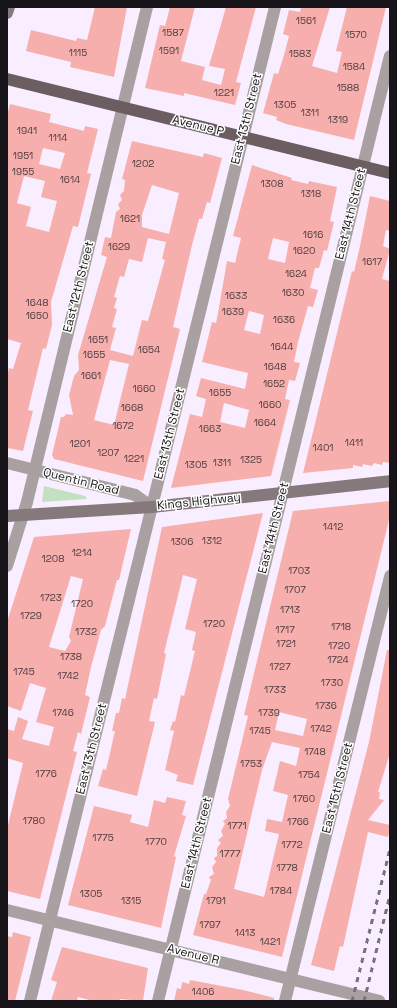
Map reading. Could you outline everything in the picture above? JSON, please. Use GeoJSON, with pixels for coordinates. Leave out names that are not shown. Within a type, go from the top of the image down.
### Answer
{"type":"FeatureCollection","features":[{"type":"Feature","properties":{"kind":"main road","name":"Avenue P"},"geometry":{"type":"LineString","coordinates":[[7,80],[390,173]]}},
{"type":"Feature","properties":{"kind":"street"},"geometry":{"type":"LineString","coordinates":[[7,13],[9,7]]}},
{"type":"Feature","properties":{"kind":"street","name":"East 12th Street"},"geometry":{"type":"LineString","coordinates":[[7,566],[23,515],[147,7]]}},
{"type":"Feature","properties":{"kind":"street","name":"East 13th Street"},"geometry":{"type":"LineString","coordinates":[[30,1001],[275,7]]}},
{"type":"Feature","properties":{"kind":"street","name":"East 14th Street"},"geometry":{"type":"LineString","coordinates":[[158,1001],[390,56]]}},
{"type":"Feature","properties":{"kind":"street","name":"Quentin Road"},"geometry":{"type":"LineString","coordinates":[[7,463],[135,495],[152,507]]}},
{"type":"Feature","properties":{"kind":"street","name":"Kings Highway"},"geometry":{"type":"LineString","coordinates":[[7,516],[152,507],[390,481]]}},
{"type":"Feature","properties":{"kind":"street","name":"East 15th Street"},"geometry":{"type":"LineString","coordinates":[[285,1001],[390,576]]}},
{"type":"Feature","properties":{"kind":"street","name":"Avenue R"},"geometry":{"type":"LineString","coordinates":[[7,910],[379,1001]]}},
{"type":"Feature","properties":{"kind":"green space"},"geometry":{"type":"Polygon","coordinates":[[[44,486],[85,496],[87,499],[42,502],[44,486]]]}},
{"type":"Feature","properties":{"kind":"building"},"geometry":{"type":"Polygon","coordinates":[[[95,7],[127,7],[114,77],[70,67],[71,62],[26,51],[31,30],[76,41],[77,38],[87,40],[95,7]]]}},
{"type":"Feature","properties":{"kind":"building"},"geometry":{"type":"Polygon","coordinates":[[[170,7],[195,7],[181,61],[205,67],[202,80],[221,85],[225,69],[209,66],[226,7],[256,7],[236,82],[241,83],[235,105],[184,93],[184,96],[145,88],[160,25],[165,26],[170,7]]]}},
{"type":"Feature","properties":{"kind":"building"},"geometry":{"type":"Polygon","coordinates":[[[301,7],[330,7],[312,66],[337,73],[342,52],[336,51],[347,7],[386,7],[354,140],[286,124],[276,120],[277,117],[263,113],[274,73],[278,74],[289,36],[283,34],[289,10],[300,12],[301,7]]]}},
{"type":"Feature","properties":{"kind":"building"},"geometry":{"type":"Polygon","coordinates":[[[10,104],[51,114],[49,122],[84,131],[85,126],[98,129],[87,173],[91,174],[78,227],[73,226],[51,302],[52,325],[46,349],[43,348],[28,410],[33,411],[23,451],[7,448],[7,376],[9,368],[13,369],[21,343],[7,339],[7,116],[10,104]],[[43,148],[39,164],[60,169],[65,153],[43,148]],[[24,176],[17,203],[31,207],[26,226],[49,232],[57,201],[41,197],[45,181],[24,176]]]}},
{"type":"Feature","properties":{"kind":"building"},"geometry":{"type":"Polygon","coordinates":[[[132,141],[203,157],[204,153],[222,158],[210,203],[207,202],[202,219],[199,219],[192,245],[173,327],[180,329],[143,481],[54,459],[52,455],[61,417],[64,417],[66,414],[73,415],[69,395],[74,376],[79,370],[78,355],[107,257],[101,255],[105,237],[111,238],[116,212],[120,209],[118,204],[122,200],[120,195],[124,191],[125,180],[122,179],[132,141]],[[152,185],[142,215],[142,227],[169,234],[179,193],[152,185]],[[148,238],[142,262],[129,259],[124,277],[120,276],[114,297],[117,298],[114,308],[117,309],[112,327],[116,328],[110,350],[133,356],[142,320],[148,321],[165,260],[162,259],[166,242],[148,238]],[[110,360],[94,420],[114,425],[129,364],[110,360]]]}},
{"type":"Feature","properties":{"kind":"building"},"geometry":{"type":"Polygon","coordinates":[[[252,165],[292,178],[291,180],[308,184],[309,181],[337,187],[330,221],[334,222],[327,251],[324,250],[319,268],[315,268],[310,288],[318,290],[313,307],[308,306],[298,342],[294,362],[300,363],[295,381],[289,380],[285,399],[290,400],[271,476],[171,488],[190,414],[202,417],[206,399],[196,396],[201,378],[245,389],[248,373],[202,362],[212,322],[216,323],[227,261],[235,263],[241,238],[233,236],[252,165]],[[273,238],[268,259],[285,263],[289,242],[273,238]],[[249,311],[244,330],[260,334],[264,315],[249,311]],[[224,403],[220,422],[245,428],[249,410],[224,403]]]}},
{"type":"Feature","properties":{"kind":"building"},"geometry":{"type":"Polygon","coordinates":[[[370,196],[390,201],[390,231],[386,230],[383,246],[390,249],[382,279],[390,281],[390,463],[383,462],[382,465],[374,463],[372,466],[363,464],[362,467],[353,465],[353,468],[303,473],[352,271],[354,272],[370,196]]]}},
{"type":"Feature","properties":{"kind":"building"},"geometry":{"type":"Polygon","coordinates":[[[390,501],[390,516],[282,957],[193,935],[204,894],[206,894],[211,880],[209,877],[214,874],[212,867],[216,862],[214,858],[217,856],[217,848],[221,843],[218,840],[223,836],[221,831],[225,824],[223,821],[227,818],[226,812],[230,806],[228,799],[248,716],[244,715],[293,511],[390,501]],[[279,712],[275,730],[303,736],[307,719],[279,712]],[[272,742],[262,770],[234,889],[264,897],[279,834],[265,831],[267,819],[282,822],[288,795],[273,791],[280,761],[296,766],[300,748],[272,742]]]}},
{"type":"Feature","properties":{"kind":"building"},"geometry":{"type":"Polygon","coordinates":[[[263,513],[193,785],[176,781],[178,775],[165,770],[174,731],[170,730],[173,721],[175,722],[181,695],[184,696],[195,651],[192,650],[196,632],[185,629],[197,579],[183,575],[164,653],[166,654],[157,699],[154,698],[149,721],[155,722],[137,796],[98,786],[103,769],[106,770],[115,731],[112,731],[116,713],[119,713],[122,698],[125,699],[162,527],[263,513]]]}},
{"type":"Feature","properties":{"kind":"building"},"geometry":{"type":"Polygon","coordinates":[[[131,529],[119,580],[117,580],[105,626],[101,630],[91,667],[85,695],[90,697],[81,734],[78,732],[73,751],[77,752],[40,899],[7,891],[7,829],[23,763],[7,758],[7,729],[14,731],[18,717],[28,721],[22,739],[49,746],[54,727],[36,722],[46,688],[30,683],[21,711],[7,706],[7,622],[34,537],[131,529]],[[71,576],[49,647],[65,651],[71,641],[69,637],[83,579],[71,576]]]}},
{"type":"Feature","properties":{"kind":"building"},"geometry":{"type":"Polygon","coordinates":[[[387,650],[390,650],[390,753],[378,792],[380,792],[379,799],[384,800],[368,820],[390,825],[390,829],[388,837],[368,832],[343,947],[340,946],[334,971],[311,965],[369,742],[387,650]]]}},
{"type":"Feature","properties":{"kind":"building"},"geometry":{"type":"Polygon","coordinates":[[[167,797],[186,801],[182,815],[186,816],[174,856],[176,857],[161,928],[68,905],[94,806],[132,815],[130,822],[148,827],[154,800],[165,803],[167,797]]]}},
{"type":"Feature","properties":{"kind":"building"},"geometry":{"type":"Polygon","coordinates":[[[13,932],[31,937],[15,1001],[7,1001],[7,936],[12,937],[13,932]]]}},
{"type":"Feature","properties":{"kind":"building"},"geometry":{"type":"Polygon","coordinates":[[[62,947],[148,968],[143,1001],[120,999],[119,1001],[93,1001],[78,997],[77,1001],[51,1001],[57,982],[51,980],[62,947]]]}},
{"type":"Feature","properties":{"kind":"building"},"geometry":{"type":"Polygon","coordinates":[[[190,980],[243,990],[274,998],[274,1001],[174,1001],[177,988],[181,989],[182,982],[189,984],[190,980]]]}},
{"type":"Feature","properties":{"kind":"railway"},"geometry":{"type":"LineString","coordinates":[[352,1001],[390,849]]}},
{"type":"Feature","properties":{"kind":"railway"},"geometry":{"type":"LineString","coordinates":[[364,1001],[390,894]]}}]}
